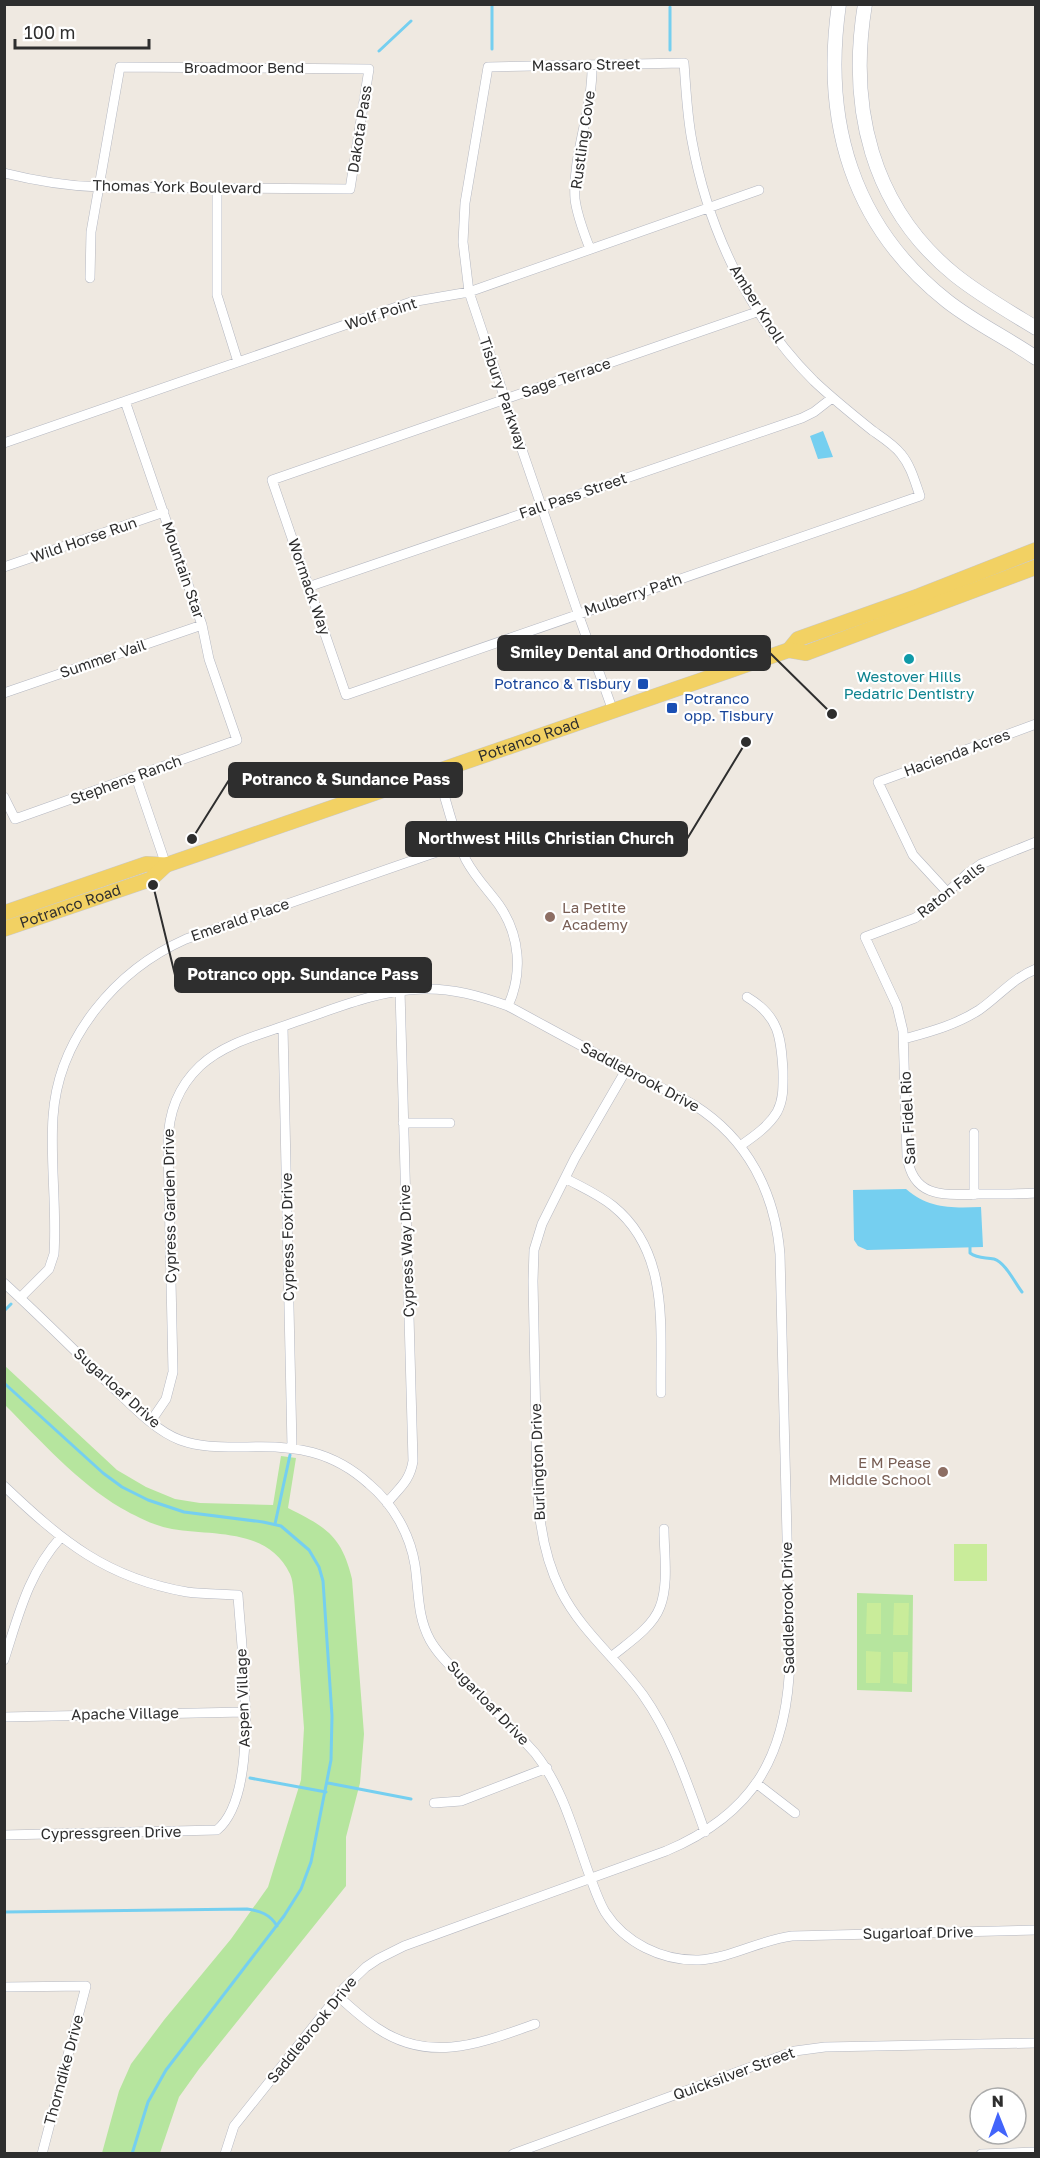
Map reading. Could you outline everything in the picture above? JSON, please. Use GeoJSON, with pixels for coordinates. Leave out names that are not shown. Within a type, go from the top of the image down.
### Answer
{"type":"FeatureCollection","features":[{"type":"Feature","properties":{"kind":"main road"},"geometry":{"type":"LineString","coordinates":[[839,4],[833,70],[839,126],[855,180],[872,214],[901,256],[929,285],[960,310],[1035,358]]}},
{"type":"Feature","properties":{"kind":"main road"},"geometry":{"type":"LineString","coordinates":[[864,4],[858,70],[865,127],[879,172],[893,201],[906,221],[946,267],[974,289],[1035,328]]}},
{"type":"Feature","properties":{"kind":"main road"},"geometry":{"type":"LineString","coordinates":[[833,70],[858,70]]}},
{"type":"Feature","properties":{"kind":"main road"},"geometry":{"type":"LineString","coordinates":[[929,285],[946,267]]}},
{"type":"Feature","properties":{"kind":"main road","name":"Potranco Road"},"geometry":{"type":"LineString","coordinates":[[789,650],[798,639],[919,596],[1035,550]]}},
{"type":"Feature","properties":{"kind":"main road"},"geometry":{"type":"LineString","coordinates":[[1020,557],[1030,569]]}},
{"type":"Feature","properties":{"kind":"main road"},"geometry":{"type":"LineString","coordinates":[[938,605],[940,596],[981,579],[1002,564]]}},
{"type":"Feature","properties":{"kind":"main road","name":"Potranco Road"},"geometry":{"type":"LineString","coordinates":[[4,913],[146,864],[166,865],[789,650],[806,653],[1030,569]]}},
{"type":"Feature","properties":{"kind":"main road"},"geometry":{"type":"LineString","coordinates":[[830,644],[829,639],[833,634],[893,613],[919,596]]}},
{"type":"Feature","properties":{"kind":"main road","name":"Potranco Road"},"geometry":{"type":"LineString","coordinates":[[4,929],[151,879],[166,865]]}},
{"type":"Feature","properties":{"kind":"street","name":"Massaro Street"},"geometry":{"type":"LineString","coordinates":[[488,67],[684,63]]}},
{"type":"Feature","properties":{"kind":"street","name":"Amber Knoll"},"geometry":{"type":"LineString","coordinates":[[684,63],[691,138],[708,207],[727,255],[759,311],[791,356],[832,398],[901,454],[920,496]]}},
{"type":"Feature","properties":{"kind":"street","name":"Rustling Cove"},"geometry":{"type":"LineString","coordinates":[[590,249],[578,211],[575,189],[592,65]]}},
{"type":"Feature","properties":{"kind":"street","name":"Broadmoor Bend"},"geometry":{"type":"LineString","coordinates":[[99,187],[120,67],[369,69]]}},
{"type":"Feature","properties":{"kind":"street","name":"Tisbury Parkway"},"geometry":{"type":"LineString","coordinates":[[488,67],[463,216],[464,254],[469,292],[613,711]]}},
{"type":"Feature","properties":{"kind":"street","name":"Dakota Pass"},"geometry":{"type":"LineString","coordinates":[[350,189],[369,69]]}},
{"type":"Feature","properties":{"kind":"street","name":"Thomas York Boulevard"},"geometry":{"type":"LineString","coordinates":[[4,173],[40,182],[99,187],[350,189]]}},
{"type":"Feature","properties":{"kind":"street"},"geometry":{"type":"LineString","coordinates":[[90,278],[92,232],[99,187]]}},
{"type":"Feature","properties":{"kind":"street"},"geometry":{"type":"LineString","coordinates":[[217,188],[217,295],[238,362]]}},
{"type":"Feature","properties":{"kind":"street","name":"Wolf Point"},"geometry":{"type":"LineString","coordinates":[[4,443],[411,302],[469,292],[759,190]]}},
{"type":"Feature","properties":{"kind":"street","name":"Sage Terrace"},"geometry":{"type":"LineString","coordinates":[[272,480],[759,311]]}},
{"type":"Feature","properties":{"kind":"street","name":"Fall Pass Street"},"geometry":{"type":"LineString","coordinates":[[308,587],[802,418],[832,398]]}},
{"type":"Feature","properties":{"kind":"street","name":"Mountain Star"},"geometry":{"type":"LineString","coordinates":[[125,401],[202,625],[209,659],[237,740]]}},
{"type":"Feature","properties":{"kind":"street","name":"Wormack Way"},"geometry":{"type":"LineString","coordinates":[[272,480],[345,695]]}},
{"type":"Feature","properties":{"kind":"street","name":"Mulberry Path"},"geometry":{"type":"LineString","coordinates":[[345,695],[920,496]]}},
{"type":"Feature","properties":{"kind":"street","name":"Wild Horse Run"},"geometry":{"type":"LineString","coordinates":[[4,567],[164,512]]}},
{"type":"Feature","properties":{"kind":"street","name":"Summer Vail"},"geometry":{"type":"LineString","coordinates":[[4,693],[202,625]]}},
{"type":"Feature","properties":{"kind":"street","name":"Hacienda Acres"},"geometry":{"type":"LineString","coordinates":[[948,893],[913,855],[878,782],[1035,724]]}},
{"type":"Feature","properties":{"kind":"street","name":"Stephens Ranch"},"geometry":{"type":"LineString","coordinates":[[4,796],[15,819],[237,740]]}},
{"type":"Feature","properties":{"kind":"street"},"geometry":{"type":"LineString","coordinates":[[437,772],[460,844],[472,872],[504,912],[514,936],[518,974],[508,1006]]}},
{"type":"Feature","properties":{"kind":"street"},"geometry":{"type":"LineString","coordinates":[[136,777],[166,865]]}},
{"type":"Feature","properties":{"kind":"street","name":"Raton Falls"},"geometry":{"type":"LineString","coordinates":[[865,937],[915,918],[936,904],[968,873],[981,864],[1035,842]]}},
{"type":"Feature","properties":{"kind":"street","name":"Emerald Place"},"geometry":{"type":"LineString","coordinates":[[20,1298],[45,1274],[53,1258],[52,1128],[54,1103],[60,1081],[71,1051],[83,1030],[96,1009],[118,984],[145,962],[186,939],[460,844]]}},
{"type":"Feature","properties":{"kind":"street","name":"San Fidel Rio"},"geometry":{"type":"LineString","coordinates":[[865,937],[897,1006],[904,1039],[907,1156],[911,1173],[921,1185],[932,1192],[946,1195],[1035,1193]]}},
{"type":"Feature","properties":{"kind":"street"},"geometry":{"type":"LineString","coordinates":[[904,1039],[954,1023],[979,1010],[1018,978],[1035,969]]}},
{"type":"Feature","properties":{"kind":"street","name":"Saddlebrook Drive"},"geometry":{"type":"LineString","coordinates":[[225,2154],[234,2126],[338,1996],[366,1967],[392,1951],[666,1851],[705,1832],[732,1811],[756,1783],[773,1754],[789,1691],[780,1254],[776,1220],[769,1197],[755,1169],[740,1146],[710,1116],[694,1105],[508,1006],[459,991],[400,990]]}},
{"type":"Feature","properties":{"kind":"street","name":"Cypress Garden Drive"},"geometry":{"type":"LineString","coordinates":[[151,1421],[168,1396],[173,1372],[169,1123],[187,1080],[209,1058],[231,1045],[369,997],[400,990]]}},
{"type":"Feature","properties":{"kind":"street","name":"Cypress Way Drive"},"geometry":{"type":"LineString","coordinates":[[387,1503],[409,1478],[413,1461],[400,990]]}},
{"type":"Feature","properties":{"kind":"street"},"geometry":{"type":"LineString","coordinates":[[740,1146],[771,1121],[778,1110],[783,1091],[782,1044],[779,1032],[766,1011],[747,998]]}},
{"type":"Feature","properties":{"kind":"street","name":"Cypress Fox Drive"},"geometry":{"type":"LineString","coordinates":[[283,1027],[292,1447]]}},
{"type":"Feature","properties":{"kind":"street","name":"Burlington Drive"},"geometry":{"type":"LineString","coordinates":[[626,1070],[542,1224],[533,1261],[540,1524],[550,1565],[561,1590],[578,1618],[642,1695],[663,1728],[705,1832]]}},
{"type":"Feature","properties":{"kind":"street"},"geometry":{"type":"LineString","coordinates":[[403,1124],[450,1123]]}},
{"type":"Feature","properties":{"kind":"street"},"geometry":{"type":"LineString","coordinates":[[974,1132],[975,1195]]}},
{"type":"Feature","properties":{"kind":"street"},"geometry":{"type":"LineString","coordinates":[[566,1178],[615,1207],[633,1226],[647,1249],[658,1287],[661,1393]]}},
{"type":"Feature","properties":{"kind":"street","name":"Sugarloaf Drive"},"geometry":{"type":"LineString","coordinates":[[4,1284],[151,1421],[171,1436],[202,1446],[292,1447],[318,1454],[345,1466],[370,1484],[387,1503],[404,1529],[414,1564],[419,1610],[432,1643],[455,1671],[547,1767],[562,1799],[600,1903],[620,1930],[647,1949],[679,1959],[712,1958],[777,1938],[792,1936],[1035,1930]]}},
{"type":"Feature","properties":{"kind":"street"},"geometry":{"type":"LineString","coordinates":[[4,1486],[60,1537],[45,1556],[30,1582],[4,1660]]}},
{"type":"Feature","properties":{"kind":"street"},"geometry":{"type":"LineString","coordinates":[[612,1657],[650,1623],[660,1608],[664,1590],[664,1529]]}},
{"type":"Feature","properties":{"kind":"street","name":"Aspen Village"},"geometry":{"type":"LineString","coordinates":[[60,1537],[79,1551],[132,1578],[157,1586],[190,1592],[238,1595],[246,1745],[241,1778],[229,1816],[217,1830]]}},
{"type":"Feature","properties":{"kind":"street","name":"Apache Village"},"geometry":{"type":"LineString","coordinates":[[4,1717],[245,1712]]}},
{"type":"Feature","properties":{"kind":"street"},"geometry":{"type":"LineString","coordinates":[[434,1803],[450,1804],[460,1801],[547,1767]]}},
{"type":"Feature","properties":{"kind":"street"},"geometry":{"type":"LineString","coordinates":[[756,1783],[795,1813]]}},
{"type":"Feature","properties":{"kind":"street","name":"Cypressgreen Drive"},"geometry":{"type":"LineString","coordinates":[[4,1835],[217,1830]]}},
{"type":"Feature","properties":{"kind":"street","name":"Thorndike Drive"},"geometry":{"type":"LineString","coordinates":[[4,1987],[86,1986],[42,2154]]}},
{"type":"Feature","properties":{"kind":"street"},"geometry":{"type":"LineString","coordinates":[[338,1996],[375,2028],[398,2039],[422,2046],[448,2048],[473,2044],[535,2024]]}},
{"type":"Feature","properties":{"kind":"street","name":"Quicksilver Street"},"geometry":{"type":"LineString","coordinates":[[513,2154],[795,2051],[825,2047],[1035,2043]]}},
{"type":"Feature","properties":{"kind":"street"},"geometry":{"type":"LineString","coordinates":[[981,2154],[1035,2152]]}},
{"type":"Feature","properties":{"kind":"green space"},"geometry":{"type":"Polygon","coordinates":[[[4,1365],[117,1470],[146,1487],[175,1499],[200,1503],[273,1505],[281,1456],[296,1458],[288,1508],[313,1521],[330,1535],[343,1552],[352,1579],[364,1734],[360,1783],[346,1837],[346,1886],[179,2097],[160,2153],[102,2153],[119,2091],[131,2064],[231,1939],[268,1887],[301,1780],[304,1728],[292,1582],[290,1574],[280,1559],[254,1541],[222,1534],[159,1526],[121,1508],[89,1486],[5,1405],[4,1365]]]}},
{"type":"Feature","properties":{"kind":"green space"},"geometry":{"type":"Polygon","coordinates":[[[954,1544],[987,1544],[987,1581],[954,1581],[954,1544]]]}},
{"type":"Feature","properties":{"kind":"green space"},"geometry":{"type":"Polygon","coordinates":[[[857,1593],[913,1595],[912,1692],[857,1690],[857,1593]]]}},
{"type":"Feature","properties":{"kind":"green space"},"geometry":{"type":"Polygon","coordinates":[[[867,1603],[881,1603],[881,1634],[866,1634],[867,1603]]]}},
{"type":"Feature","properties":{"kind":"green space"},"geometry":{"type":"Polygon","coordinates":[[[894,1603],[909,1603],[908,1635],[893,1635],[894,1603]]]}},
{"type":"Feature","properties":{"kind":"green space"},"geometry":{"type":"Polygon","coordinates":[[[866,1651],[881,1652],[880,1683],[866,1683],[866,1651]]]}},
{"type":"Feature","properties":{"kind":"green space"},"geometry":{"type":"Polygon","coordinates":[[[893,1652],[908,1652],[907,1684],[893,1683],[893,1652]]]}},
{"type":"Feature","properties":{"kind":"water"},"geometry":{"type":"Polygon","coordinates":[[[823,431],[833,457],[818,459],[810,436],[823,431]]]}},
{"type":"Feature","properties":{"kind":"water"},"geometry":{"type":"Polygon","coordinates":[[[906,1189],[932,1204],[951,1207],[981,1207],[983,1247],[867,1250],[858,1246],[854,1240],[853,1190],[906,1189]]]}},
{"type":"Feature","properties":{"kind":"waterway"},"geometry":{"type":"LineString","coordinates":[[492,4],[492,49]]}},
{"type":"Feature","properties":{"kind":"waterway"},"geometry":{"type":"LineString","coordinates":[[670,7],[670,50]]}},
{"type":"Feature","properties":{"kind":"waterway"},"geometry":{"type":"LineString","coordinates":[[379,51],[411,21]]}},
{"type":"Feature","properties":{"kind":"waterway"},"geometry":{"type":"LineString","coordinates":[[970,1247],[970,1253],[973,1255],[994,1259],[1002,1264],[1022,1292]]}},
{"type":"Feature","properties":{"kind":"waterway"},"geometry":{"type":"LineString","coordinates":[[4,1311],[11,1304]]}},
{"type":"Feature","properties":{"kind":"waterway"},"geometry":{"type":"LineString","coordinates":[[4,1383],[103,1473],[122,1487],[148,1500],[184,1512],[281,1526],[309,1550],[319,1567],[323,1581],[332,1716],[331,1760],[311,1862],[301,1889],[284,1916],[166,2070],[148,2102],[132,2154]]}},
{"type":"Feature","properties":{"kind":"waterway"},"geometry":{"type":"LineString","coordinates":[[275,1524],[290,1455]]}},
{"type":"Feature","properties":{"kind":"waterway"},"geometry":{"type":"LineString","coordinates":[[250,1778],[326,1792]]}},
{"type":"Feature","properties":{"kind":"waterway"},"geometry":{"type":"LineString","coordinates":[[328,1783],[411,1799]]}},
{"type":"Feature","properties":{"kind":"waterway"},"geometry":{"type":"LineString","coordinates":[[4,1912],[247,1909],[264,1914],[277,1926]]}},
{"type":"Feature","properties":{"kind":"place","name":"Westover Hills Pedatric Dentistry"},"geometry":{"type":"Point","coordinates":[909,659]}},
{"type":"Feature","properties":{"kind":"place","name":"Potranco & Tisbury"},"geometry":{"type":"Point","coordinates":[643,684]}},
{"type":"Feature","properties":{"kind":"place","name":"Potranco opp. Tisbury"},"geometry":{"type":"Point","coordinates":[672,708]}},
{"type":"Feature","properties":{"kind":"place","name":"Smiley Dental and Orthodontics"},"geometry":{"type":"Point","coordinates":[832,714]}},
{"type":"Feature","properties":{"kind":"place","name":"Northwest Hills Christian Church"},"geometry":{"type":"Point","coordinates":[746,742]}},
{"type":"Feature","properties":{"kind":"place","name":"Potranco & Sundance Pass"},"geometry":{"type":"Point","coordinates":[192,839]}},
{"type":"Feature","properties":{"kind":"place","name":"Potranco opp. Sundance Pass"},"geometry":{"type":"Point","coordinates":[153,885]}},
{"type":"Feature","properties":{"kind":"place","name":"La Petite Academy"},"geometry":{"type":"Point","coordinates":[550,917]}},
{"type":"Feature","properties":{"kind":"place","name":"E M Pease Middle School"},"geometry":{"type":"Point","coordinates":[943,1472]}}]}
